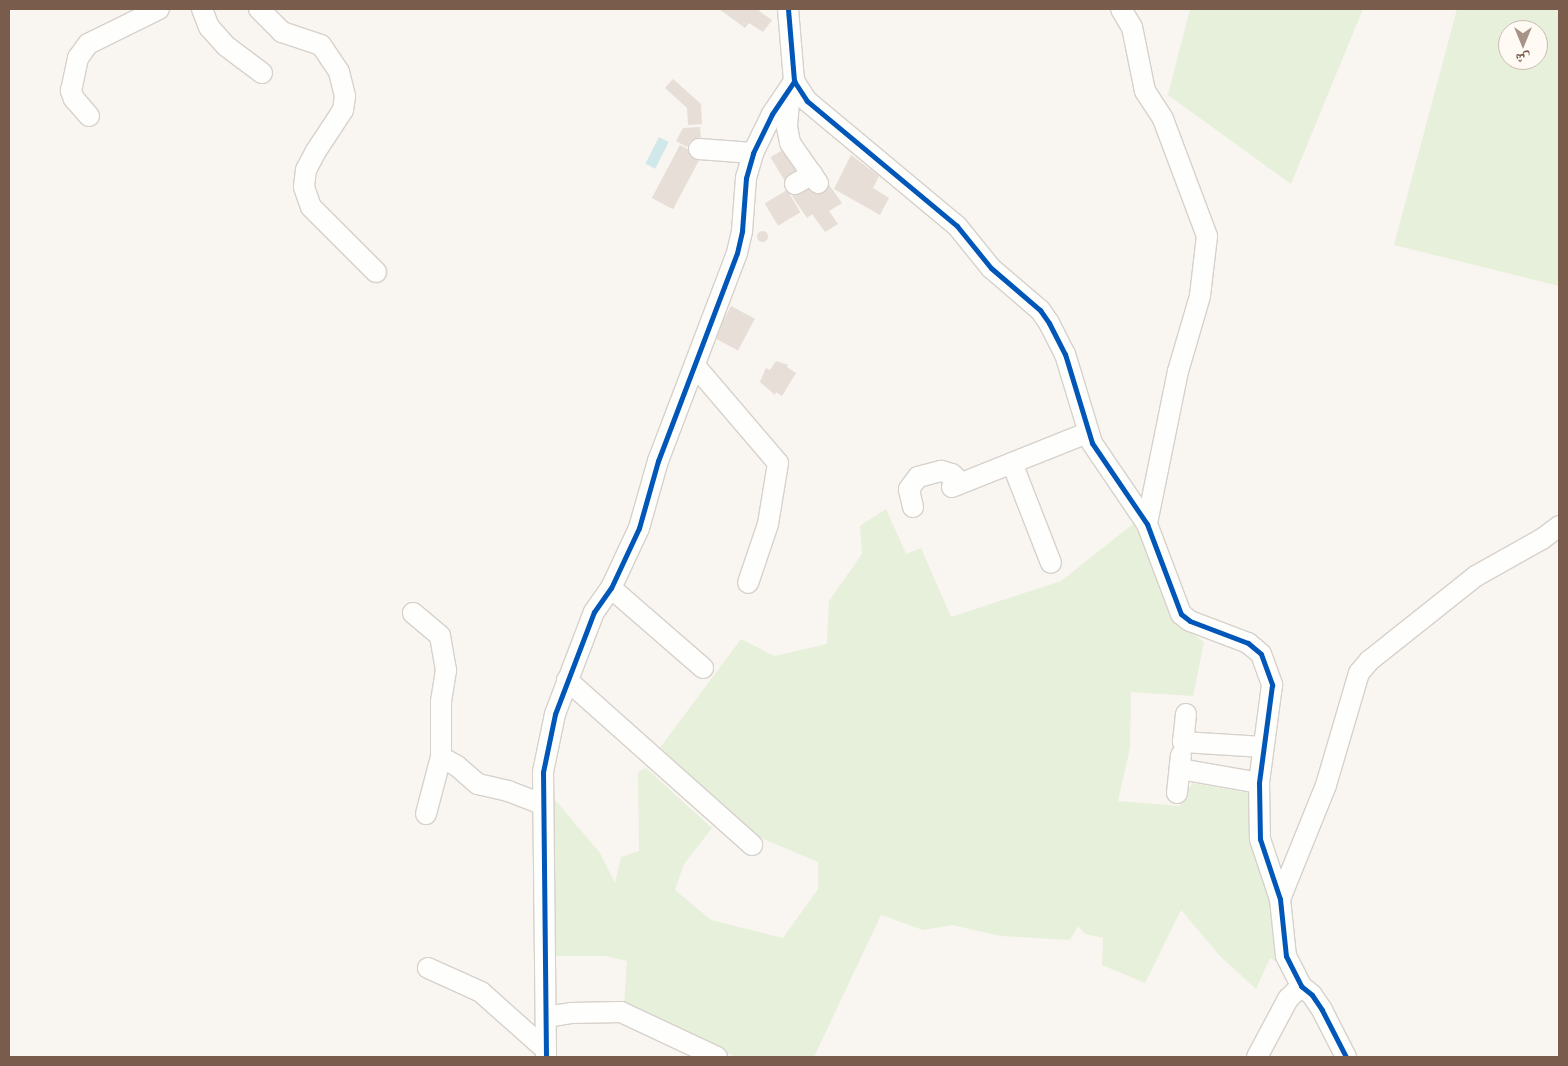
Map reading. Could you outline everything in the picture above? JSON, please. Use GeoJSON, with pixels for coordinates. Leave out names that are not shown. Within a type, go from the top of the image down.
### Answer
{"type":"FeatureCollection","features":[{"type":"Feature","properties":{"kind":"street"},"geometry":{"type":"LineString","coordinates":[[89,116],[74,99],[71,91],[78,58],[88,44],[159,9]]}},
{"type":"Feature","properties":{"kind":"street"},"geometry":{"type":"LineString","coordinates":[[202,9],[209,27],[226,46],[262,74]]}},
{"type":"Feature","properties":{"kind":"street"},"geometry":{"type":"LineString","coordinates":[[259,9],[282,32],[321,45],[339,72],[345,96],[343,110],[306,170],[304,187],[311,207],[376,272]]}},
{"type":"Feature","properties":{"kind":"street"},"geometry":{"type":"LineString","coordinates":[[788,9],[792,85],[787,127],[790,143],[808,181]]}},
{"type":"Feature","properties":{"kind":"street"},"geometry":{"type":"LineString","coordinates":[[1121,9],[1133,18],[1145,91],[1163,119],[1206,236],[1200,296],[1178,371],[1147,524]]}},
{"type":"Feature","properties":{"kind":"street"},"geometry":{"type":"LineString","coordinates":[[546,1053],[542,804],[547,748],[567,680],[594,612],[610,588],[639,528],[658,461],[696,367],[708,325],[737,253],[742,231],[746,178],[753,153],[772,114],[792,85]]}},
{"type":"Feature","properties":{"kind":"street"},"geometry":{"type":"LineString","coordinates":[[792,85],[820,114],[957,226],[991,268],[1040,310],[1065,354],[1087,433],[1112,476],[1147,524],[1181,614],[1190,621],[1248,643],[1262,654],[1272,686],[1259,783],[1260,839],[1280,899],[1286,956],[1301,986],[1312,995],[1322,1010],[1346,1057]]}},
{"type":"Feature","properties":{"kind":"street"},"geometry":{"type":"LineString","coordinates":[[700,149],[753,153]]}},
{"type":"Feature","properties":{"kind":"street"},"geometry":{"type":"LineString","coordinates":[[696,367],[778,464],[768,524],[748,582]]}},
{"type":"Feature","properties":{"kind":"street"},"geometry":{"type":"LineString","coordinates":[[913,507],[909,489],[918,477],[941,471],[952,474],[956,485],[1087,433]]}},
{"type":"Feature","properties":{"kind":"street"},"geometry":{"type":"LineString","coordinates":[[1012,463],[1051,563]]}},
{"type":"Feature","properties":{"kind":"street"},"geometry":{"type":"LineString","coordinates":[[1280,899],[1326,785],[1359,673],[1369,661],[1476,576],[1542,539],[1559,526]]}},
{"type":"Feature","properties":{"kind":"street"},"geometry":{"type":"LineString","coordinates":[[610,588],[703,668]]}},
{"type":"Feature","properties":{"kind":"street"},"geometry":{"type":"LineString","coordinates":[[413,613],[440,636],[446,670],[441,701],[441,757],[426,814]]}},
{"type":"Feature","properties":{"kind":"street"},"geometry":{"type":"LineString","coordinates":[[567,680],[752,845]]}},
{"type":"Feature","properties":{"kind":"street"},"geometry":{"type":"LineString","coordinates":[[1186,714],[1183,742],[1263,747]]}},
{"type":"Feature","properties":{"kind":"street"},"geometry":{"type":"LineString","coordinates":[[441,757],[457,766],[478,784],[508,791],[542,804]]}},
{"type":"Feature","properties":{"kind":"street"},"geometry":{"type":"LineString","coordinates":[[1177,793],[1180,761],[1259,783]]}},
{"type":"Feature","properties":{"kind":"street"},"geometry":{"type":"LineString","coordinates":[[428,968],[482,992],[546,1053]]}},
{"type":"Feature","properties":{"kind":"street"},"geometry":{"type":"LineString","coordinates":[[1257,1057],[1288,999],[1301,986]]}},
{"type":"Feature","properties":{"kind":"street"},"geometry":{"type":"LineString","coordinates":[[546,1017],[595,1011],[621,1012],[717,1057]]}},
{"type":"Feature","properties":{"kind":"green space"},"geometry":{"type":"Polygon","coordinates":[[[1190,9],[1363,9],[1291,184],[1168,95],[1190,9]]]}},
{"type":"Feature","properties":{"kind":"green space"},"geometry":{"type":"Polygon","coordinates":[[[1457,9],[1559,9],[1559,286],[1394,245],[1457,9]]]}},
{"type":"Feature","properties":{"kind":"green space"},"geometry":{"type":"Polygon","coordinates":[[[886,509],[906,554],[921,548],[951,617],[1061,581],[1133,524],[1145,542],[1175,622],[1204,642],[1193,696],[1131,692],[1130,748],[1118,801],[1180,806],[1192,783],[1249,793],[1255,857],[1266,879],[1275,909],[1281,964],[1270,958],[1256,989],[1219,955],[1181,910],[1145,983],[1102,965],[1103,938],[1085,934],[1078,926],[1070,940],[1001,936],[952,925],[923,930],[881,915],[814,1057],[736,1057],[624,1005],[627,961],[605,956],[552,956],[552,796],[600,853],[615,883],[621,857],[639,851],[638,772],[646,768],[712,828],[684,864],[675,890],[711,920],[783,938],[818,889],[818,862],[761,838],[659,749],[741,639],[774,656],[827,644],[829,601],[862,554],[860,526],[886,509]]]}},
{"type":"Feature","properties":{"kind":"water"},"geometry":{"type":"Polygon","coordinates":[[[659,137],[669,142],[655,169],[645,164],[659,137]]]}},
{"type":"Feature","properties":{"kind":"building"},"geometry":{"type":"Polygon","coordinates":[[[719,9],[760,9],[759,11],[772,20],[763,32],[749,23],[745,28],[719,9]]]}},
{"type":"Feature","properties":{"kind":"building"},"geometry":{"type":"Polygon","coordinates":[[[673,79],[701,104],[702,124],[688,125],[687,108],[665,88],[673,79]]]}},
{"type":"Feature","properties":{"kind":"building"},"geometry":{"type":"Polygon","coordinates":[[[700,127],[701,140],[690,141],[687,147],[676,141],[683,128],[700,127]]]}},
{"type":"Feature","properties":{"kind":"building"},"geometry":{"type":"Polygon","coordinates":[[[680,145],[701,156],[673,209],[652,198],[680,145]]]}},
{"type":"Feature","properties":{"kind":"building"},"geometry":{"type":"Polygon","coordinates":[[[786,148],[801,173],[786,182],[771,157],[786,148]]]}},
{"type":"Feature","properties":{"kind":"building"},"geometry":{"type":"Polygon","coordinates":[[[851,155],[879,176],[873,188],[889,198],[880,215],[834,189],[851,155]]]}},
{"type":"Feature","properties":{"kind":"building"},"geometry":{"type":"Polygon","coordinates":[[[811,182],[827,182],[842,203],[829,211],[838,224],[825,232],[812,214],[807,218],[792,196],[811,182]]]}},
{"type":"Feature","properties":{"kind":"building"},"geometry":{"type":"Polygon","coordinates":[[[787,190],[800,212],[778,226],[765,203],[787,190]]]}},
{"type":"Feature","properties":{"kind":"building"},"geometry":{"type":"Polygon","coordinates":[[[762,230],[768,236],[762,242],[756,236],[762,230]]]}},
{"type":"Feature","properties":{"kind":"building"},"geometry":{"type":"Polygon","coordinates":[[[731,306],[755,319],[738,350],[714,338],[731,306]]]}},
{"type":"Feature","properties":{"kind":"building"},"geometry":{"type":"Polygon","coordinates":[[[776,361],[788,365],[787,367],[796,373],[782,396],[776,392],[775,395],[760,382],[766,368],[770,370],[776,361]]]}},
{"type":"Feature","properties":{"kind":"cycle path"},"geometry":{"type":"LineString","coordinates":[[788,9],[794,81],[807,101],[957,226],[991,268],[1040,310],[1049,323],[1065,354],[1092,443],[1147,524],[1181,614],[1190,621],[1248,643],[1261,654],[1272,685],[1259,783],[1260,839],[1280,899],[1286,956],[1301,986],[1312,995],[1322,1010],[1346,1057]]}},
{"type":"Feature","properties":{"kind":"cycle path"},"geometry":{"type":"LineString","coordinates":[[546,1057],[543,772],[555,714],[594,612],[611,588],[639,528],[658,461],[737,253],[742,231],[746,178],[753,153],[772,114],[794,81]]}}]}
